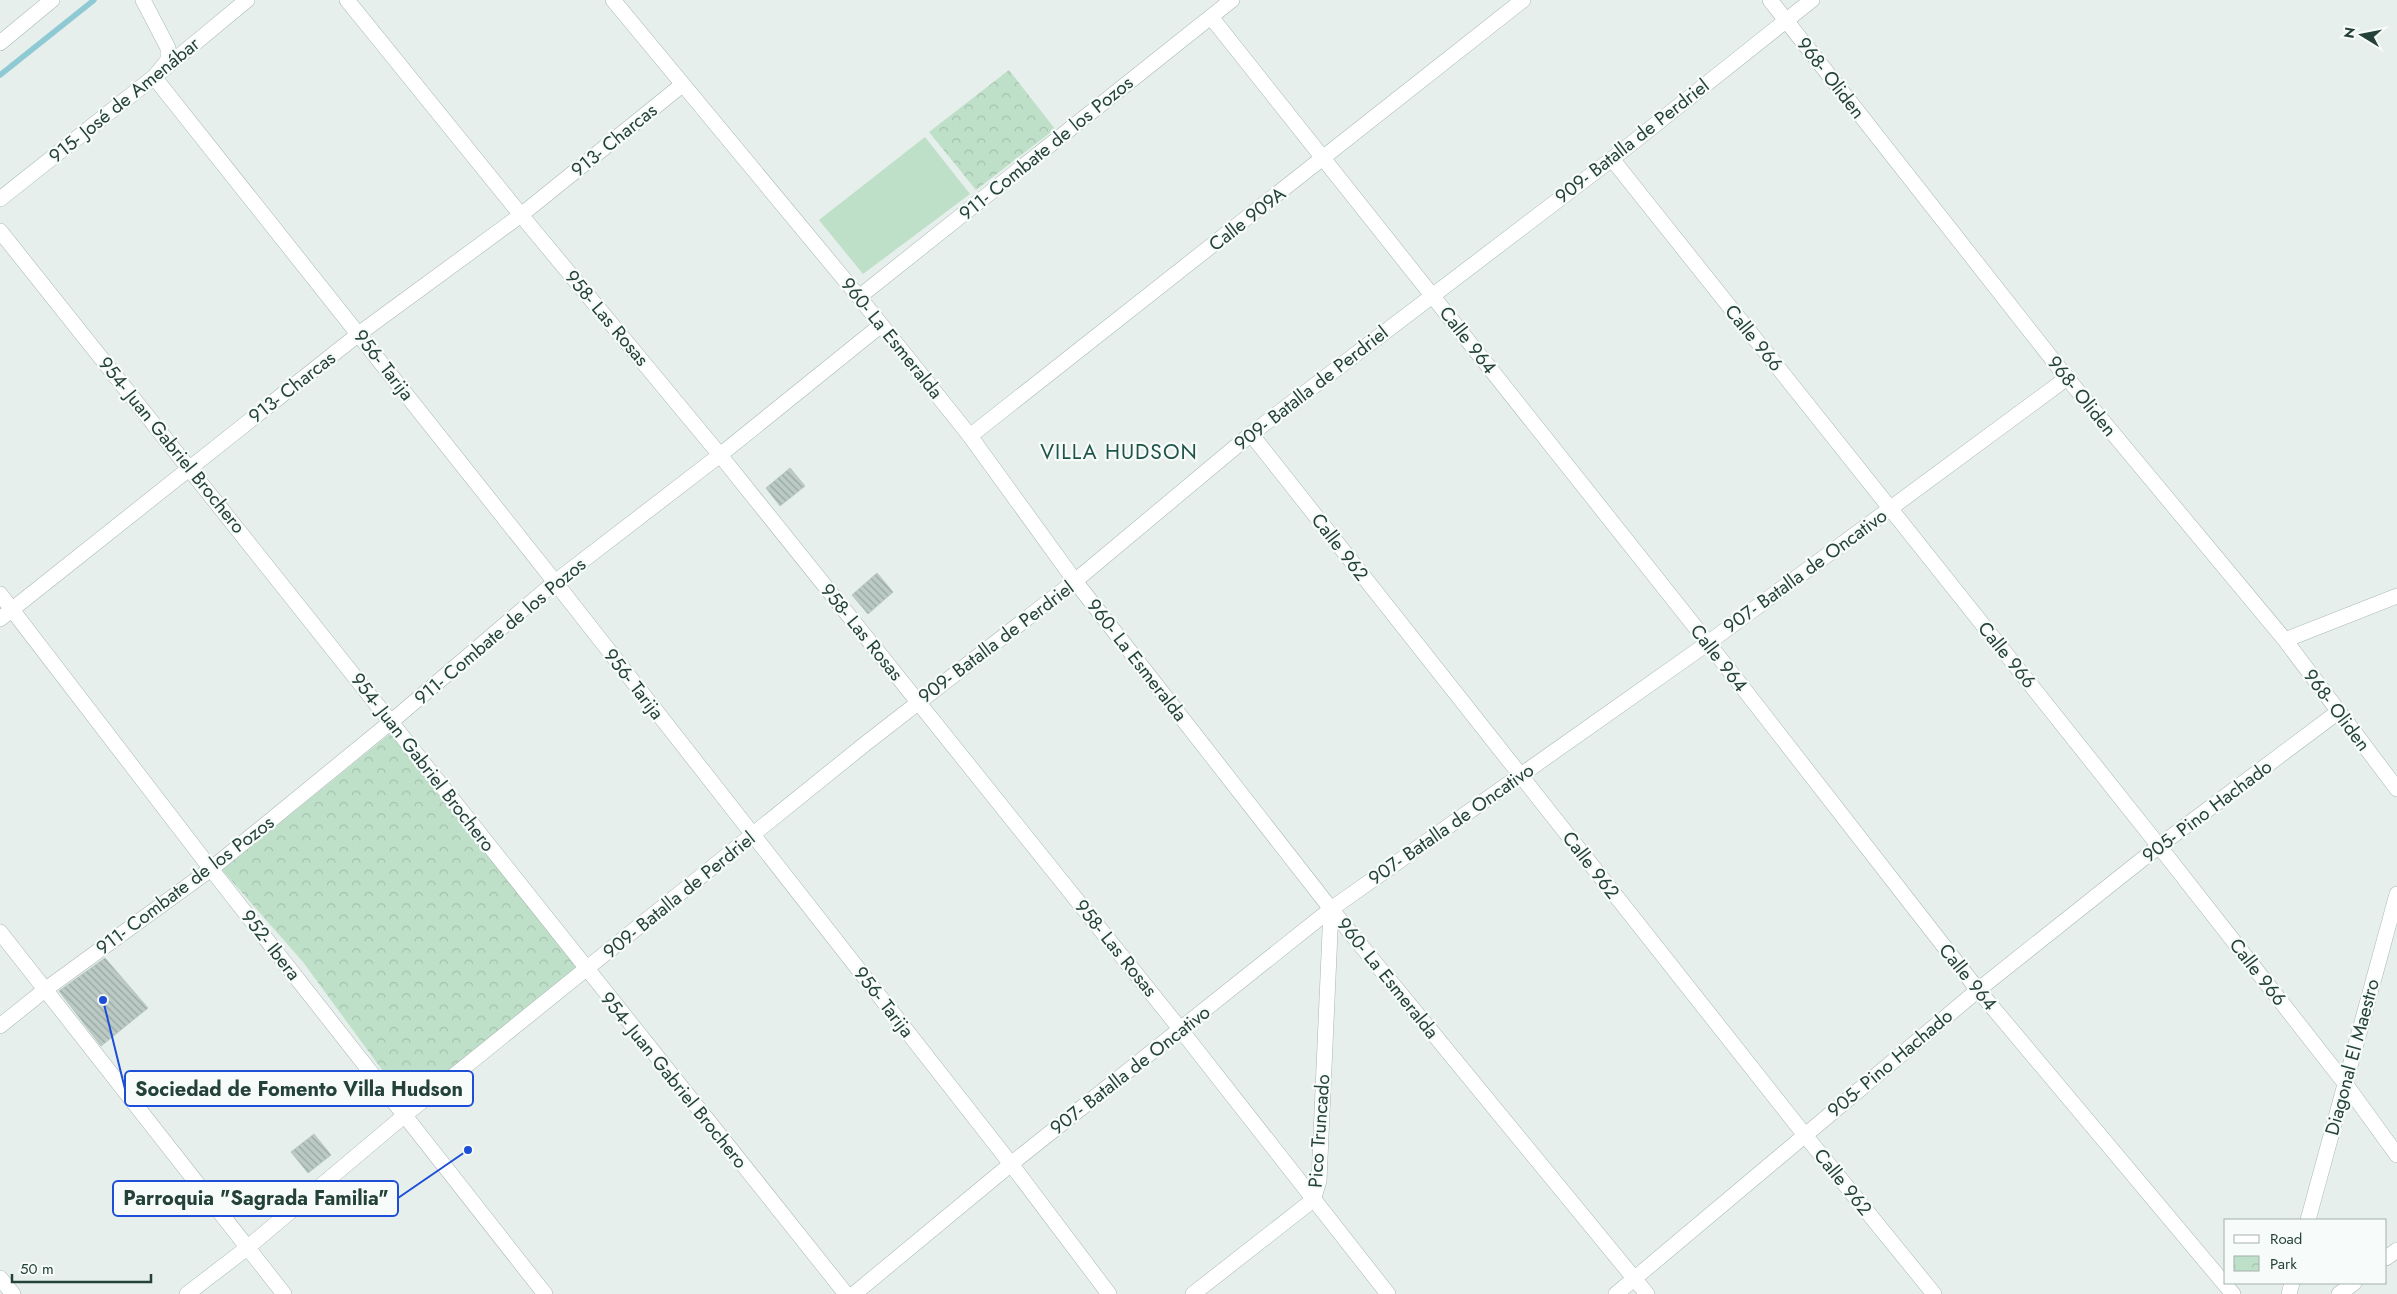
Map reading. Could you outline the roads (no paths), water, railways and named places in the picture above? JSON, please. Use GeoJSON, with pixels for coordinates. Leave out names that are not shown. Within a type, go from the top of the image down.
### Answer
{"type":"FeatureCollection","features":[{"type":"Feature","properties":{"kind":"street"},"geometry":{"type":"LineString","coordinates":[[0,43],[52,0]]}},
{"type":"Feature","properties":{"kind":"street"},"geometry":{"type":"LineString","coordinates":[[143,0],[168,48],[168,60],[154,77]]}},
{"type":"Feature","properties":{"kind":"street","name":"915- José de Amenábar"},"geometry":{"type":"LineString","coordinates":[[0,199],[154,77],[247,0]]}},
{"type":"Feature","properties":{"kind":"street","name":"958- Las Rosas"},"geometry":{"type":"LineString","coordinates":[[347,0],[521,215],[720,455],[1182,1030],[1388,1294]]}},
{"type":"Feature","properties":{"kind":"street","name":"960- La Esmeralda"},"geometry":{"type":"LineString","coordinates":[[613,0],[859,297],[880,326],[970,436],[1076,581],[1331,909],[1647,1294]]}},
{"type":"Feature","properties":{"kind":"street","name":"911- Combate de los Pozos"},"geometry":{"type":"LineString","coordinates":[[859,297],[1232,0]]}},
{"type":"Feature","properties":{"kind":"street","name":"Calle 909A"},"geometry":{"type":"LineString","coordinates":[[970,436],[1523,0]]}},
{"type":"Feature","properties":{"kind":"street","name":"968- Oliden"},"geometry":{"type":"LineString","coordinates":[[1770,0],[2067,378],[2285,640],[2397,789]]}},
{"type":"Feature","properties":{"kind":"street","name":"909- Batalla de Perdriel"},"geometry":{"type":"LineString","coordinates":[[187,1294],[248,1248],[405,1115],[918,702],[1076,581],[1251,434],[1612,159],[1812,0]]}},
{"type":"Feature","properties":{"kind":"street","name":"Calle 964"},"geometry":{"type":"LineString","coordinates":[[1211,17],[1708,643],[1978,990],[2224,1283]]}},
{"type":"Feature","properties":{"kind":"street","name":"956- Tarija"},"geometry":{"type":"LineString","coordinates":[[154,77],[360,334],[555,582],[1011,1164],[1110,1294]]}},
{"type":"Feature","properties":{"kind":"street","name":"913- Charcas"},"geometry":{"type":"LineString","coordinates":[[0,619],[360,334],[521,215],[682,85]]}},
{"type":"Feature","properties":{"kind":"street","name":"Calle 966"},"geometry":{"type":"LineString","coordinates":[[1612,159],[2160,846],[2344,1082],[2397,1155]]}},
{"type":"Feature","properties":{"kind":"street","name":"954- Juan Gabriel Brochero"},"geometry":{"type":"LineString","coordinates":[[0,231],[190,467],[392,721],[586,970],[846,1294]]}},
{"type":"Feature","properties":{"kind":"street","name":"911- Combate de los Pozos"},"geometry":{"type":"LineString","coordinates":[[0,1026],[46,989],[210,870],[392,721],[555,582],[720,455],[880,326]]}},
{"type":"Feature","properties":{"kind":"street","name":"907- Batalla de Oncativo"},"geometry":{"type":"LineString","coordinates":[[854,1294],[1011,1164],[1182,1030],[1331,909],[1708,643],[2067,378]]}},
{"type":"Feature","properties":{"kind":"street","name":"Calle 962"},"geometry":{"type":"LineString","coordinates":[[1251,434],[1804,1134],[1934,1294]]}},
{"type":"Feature","properties":{"kind":"street","name":"952- Ibera"},"geometry":{"type":"LineString","coordinates":[[0,594],[210,870],[405,1115],[544,1294]]}},
{"type":"Feature","properties":{"kind":"street"},"geometry":{"type":"LineString","coordinates":[[2285,640],[2397,596]]}},
{"type":"Feature","properties":{"kind":"street","name":"905- Pino Hachado"},"geometry":{"type":"LineString","coordinates":[[1616,1294],[1804,1134],[1978,990],[2160,846],[2338,712]]}},
{"type":"Feature","properties":{"kind":"street","name":"Diagonal El Maestro"},"geometry":{"type":"LineString","coordinates":[[2308,1219],[2344,1082],[2397,894]]}},
{"type":"Feature","properties":{"kind":"street","name":"Pico Truncado"},"geometry":{"type":"LineString","coordinates":[[1193,1294],[1313,1200],[1319,1180],[1331,909]]}},
{"type":"Feature","properties":{"kind":"street"},"geometry":{"type":"LineString","coordinates":[[0,932],[284,1294]]}},
{"type":"Feature","properties":{"kind":"street"},"geometry":{"type":"LineString","coordinates":[[0,1278],[13,1294]]}},
{"type":"Feature","properties":{"kind":"street","name":"Calle 964"},"geometry":{"type":"LineString","coordinates":[[2225,1284],[2233,1294]]}},
{"type":"Feature","properties":{"kind":"street"},"geometry":{"type":"LineString","coordinates":[[2339,1294],[2353,1284]]}},
{"type":"Feature","properties":{"kind":"waterway"},"geometry":{"type":"LineString","coordinates":[[0,75],[94,0]]}},
{"type":"Feature","properties":{"kind":"place","name":"Sociedad de Fomento Villa Hudson"},"geometry":{"type":"Point","coordinates":[103,1000]}},
{"type":"Feature","properties":{"kind":"place","name":"Parroquia \"Sagrada Familia\""},"geometry":{"type":"Point","coordinates":[468,1150]}},
{"type":"Feature","properties":{"kind":"district","name":"VILLA HUDSON"},"geometry":{"type":"Point","coordinates":[1119,452]}}]}
